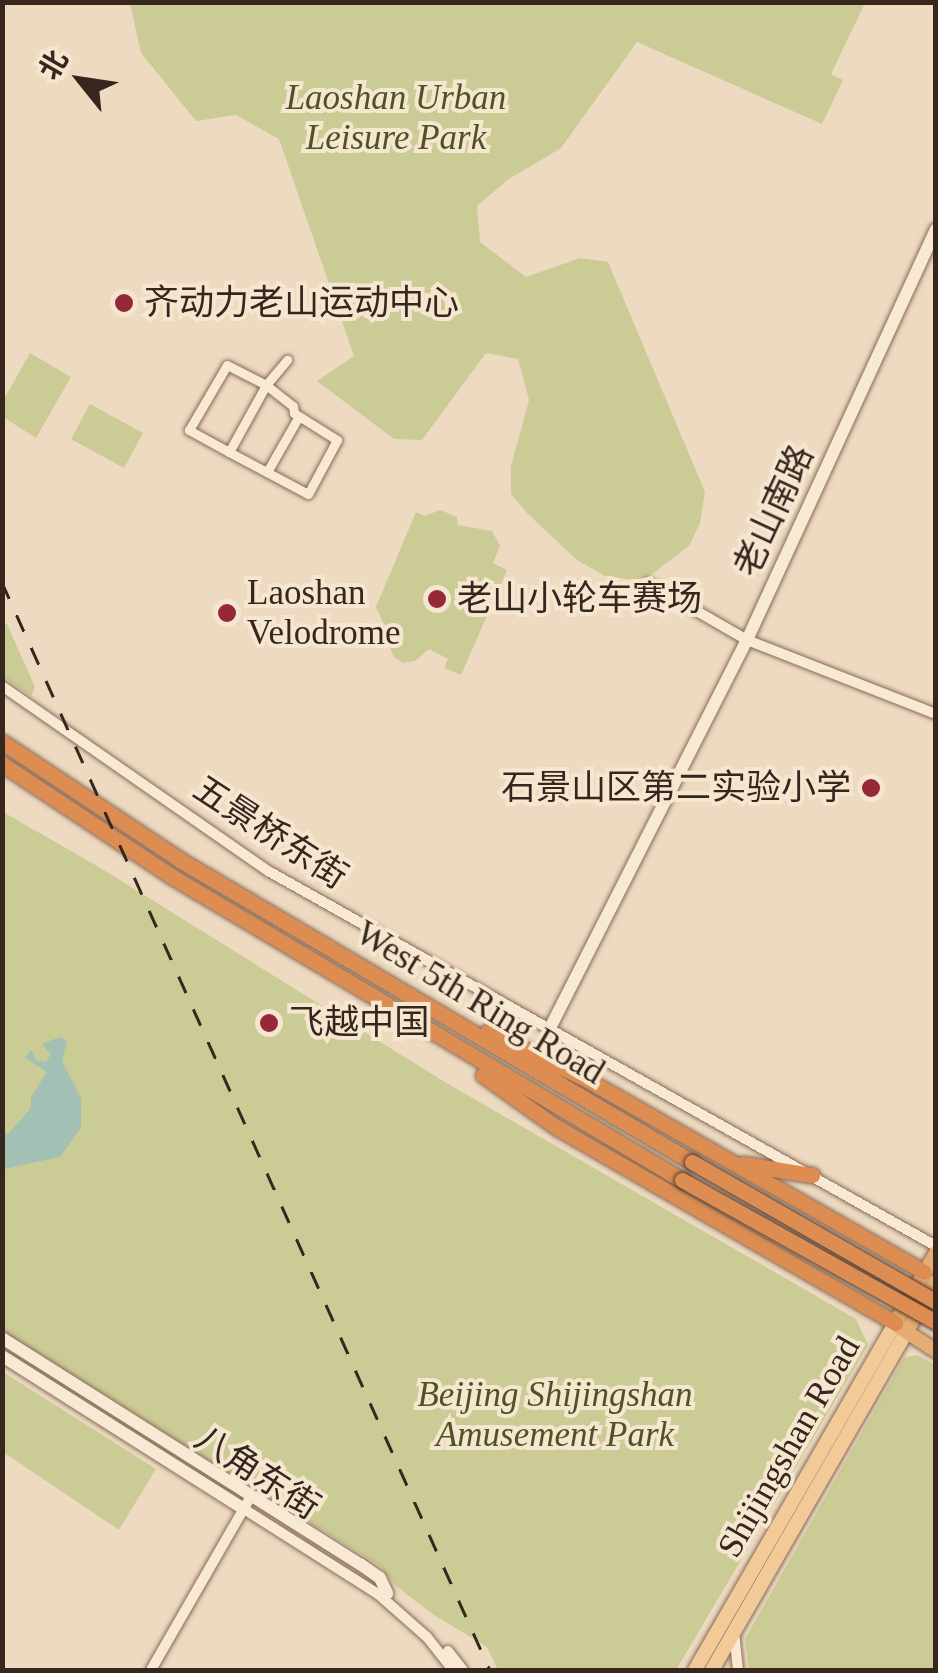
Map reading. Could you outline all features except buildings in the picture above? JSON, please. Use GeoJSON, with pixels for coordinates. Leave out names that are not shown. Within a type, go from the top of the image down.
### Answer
{"type":"FeatureCollection","features":[{"type":"Feature","properties":{"kind":"highway","name":"West 5th Ring Road"},"geometry":{"type":"LineString","coordinates":[[2,742],[180,860],[936,1302]]}},
{"type":"Feature","properties":{"kind":"highway","name":"West 5th Ring Road"},"geometry":{"type":"LineString","coordinates":[[2,764],[171,876],[411,1023],[936,1322]]}},
{"type":"Feature","properties":{"kind":"highway"},"geometry":{"type":"LineString","coordinates":[[398,990],[584,1078],[932,1281]]}},
{"type":"Feature","properties":{"kind":"highway"},"geometry":{"type":"LineString","coordinates":[[411,1023],[556,1127],[903,1328],[936,1351]]}},
{"type":"Feature","properties":{"kind":"highway"},"geometry":{"type":"LineString","coordinates":[[729,1162],[812,1175]]}},
{"type":"Feature","properties":{"kind":"highway","name":"Shijingshan Road"},"geometry":{"type":"LineString","coordinates":[[903,1328],[932,1281],[936,1250]]}},
{"type":"Feature","properties":{"kind":"highway"},"geometry":{"type":"LineString","coordinates":[[903,1328],[936,1343]]}},
{"type":"Feature","properties":{"kind":"main road","name":"老山南路"},"geometry":{"type":"LineString","coordinates":[[550,1028],[748,640],[936,229]]}},
{"type":"Feature","properties":{"kind":"main road","name":"Shijingshan Road"},"geometry":{"type":"LineString","coordinates":[[712,1670],[903,1328]]}},
{"type":"Feature","properties":{"kind":"main road","name":"Shijingshan Road"},"geometry":{"type":"LineString","coordinates":[[695,1670],[903,1328]]}},
{"type":"Feature","properties":{"kind":"main road"},"geometry":{"type":"LineString","coordinates":[[2,1338],[248,1502]]}},
{"type":"Feature","properties":{"kind":"main road","name":"八角东街"},"geometry":{"type":"LineString","coordinates":[[2,1346],[387,1594]]}},
{"type":"Feature","properties":{"kind":"main road","name":"八角东街"},"geometry":{"type":"LineString","coordinates":[[2,1356],[248,1502]]}},
{"type":"Feature","properties":{"kind":"street"},"geometry":{"type":"LineString","coordinates":[[229,452],[266,386],[287,360]]}},
{"type":"Feature","properties":{"kind":"street"},"geometry":{"type":"LineString","coordinates":[[228,366],[266,386],[299,416],[337,440],[308,494],[189,430],[228,366]]}},
{"type":"Feature","properties":{"kind":"street"},"geometry":{"type":"LineString","coordinates":[[268,472],[299,416]]}},
{"type":"Feature","properties":{"kind":"street"},"geometry":{"type":"LineString","coordinates":[[648,583],[748,640],[936,714]]}},
{"type":"Feature","properties":{"kind":"street","name":"五景桥东街"},"geometry":{"type":"LineString","coordinates":[[2,686],[270,872],[812,1175],[936,1250]]}},
{"type":"Feature","properties":{"kind":"street"},"geometry":{"type":"LineString","coordinates":[[150,1670],[248,1502]]}},
{"type":"Feature","properties":{"kind":"street","name":"八角东街"},"geometry":{"type":"LineString","coordinates":[[248,1502],[391,1604],[454,1670]]}},
{"type":"Feature","properties":{"kind":"street","name":"八角东街"},"geometry":{"type":"LineString","coordinates":[[387,1594],[418,1618],[462,1670]]}},
{"type":"Feature","properties":{"kind":"street"},"geometry":{"type":"LineString","coordinates":[[734,1632],[738,1670]]}},
{"type":"Feature","properties":{"kind":"green space","name":"Laoshan Urban Leisure Park"},"geometry":{"type":"Polygon","coordinates":[[[130,3],[865,3],[831,74],[843,80],[822,124],[637,42],[561,148],[507,180],[477,206],[480,242],[526,277],[580,258],[608,262],[705,492],[700,523],[689,546],[643,581],[605,576],[577,560],[528,514],[511,494],[511,466],[529,400],[518,359],[486,353],[422,440],[394,439],[317,381],[354,356],[279,139],[236,115],[196,121],[141,53],[130,3]]]}},
{"type":"Feature","properties":{"kind":"green space"},"geometry":{"type":"Polygon","coordinates":[[[30,353],[71,377],[36,438],[3,417],[3,401],[30,353]]]}},
{"type":"Feature","properties":{"kind":"green space"},"geometry":{"type":"Polygon","coordinates":[[[90,404],[143,433],[124,468],[71,439],[90,404]]]}},
{"type":"Feature","properties":{"kind":"green space","name":"老山小轮车赛场"},"geometry":{"type":"Polygon","coordinates":[[[440,510],[457,517],[458,525],[492,531],[500,546],[493,563],[507,570],[461,675],[444,668],[448,659],[429,649],[415,661],[403,663],[394,657],[390,648],[394,629],[384,624],[376,607],[416,512],[425,516],[440,510]]]}},
{"type":"Feature","properties":{"kind":"green space"},"geometry":{"type":"Polygon","coordinates":[[[7,624],[35,687],[31,696],[3,677],[3,625],[7,624]]]}},
{"type":"Feature","properties":{"kind":"green space","name":"Beijing Shijingshan Amusement Park"},"geometry":{"type":"Polygon","coordinates":[[[3,812],[99,867],[448,1084],[856,1319],[868,1345],[676,1670],[498,1670],[487,1647],[434,1615],[396,1586],[380,1566],[3,1333],[3,812]]]}},
{"type":"Feature","properties":{"kind":"green space"},"geometry":{"type":"Polygon","coordinates":[[[917,1355],[935,1365],[935,1670],[749,1670],[745,1639],[904,1358],[917,1355]]]}},
{"type":"Feature","properties":{"kind":"green space"},"geometry":{"type":"Polygon","coordinates":[[[3,1372],[156,1469],[119,1530],[3,1452],[3,1372]]]}},
{"type":"Feature","properties":{"kind":"shaded area"},"geometry":{"type":"Polygon","coordinates":[[[60,1037],[67,1041],[62,1061],[81,1098],[81,1128],[60,1157],[3,1169],[3,1131],[8,1134],[31,1108],[31,1097],[47,1072],[25,1058],[31,1050],[37,1061],[46,1062],[51,1054],[42,1044],[60,1037]]]}},
{"type":"Feature","properties":{"kind":"railway"},"geometry":{"type":"LineString","coordinates":[[2,582],[490,1670]]}},
{"type":"Feature","properties":{"kind":"place","name":"齐动力老山运动中心"},"geometry":{"type":"Point","coordinates":[124,303]}},
{"type":"Feature","properties":{"kind":"place","name":"老山小轮车赛场"},"geometry":{"type":"Point","coordinates":[437,599]}},
{"type":"Feature","properties":{"kind":"place","name":"Laoshan Velodrome"},"geometry":{"type":"Point","coordinates":[227,613]}},
{"type":"Feature","properties":{"kind":"place","name":"石景山区第二实验小学"},"geometry":{"type":"Point","coordinates":[871,788]}},
{"type":"Feature","properties":{"kind":"place","name":"飞越中国"},"geometry":{"type":"Point","coordinates":[269,1023]}}]}
